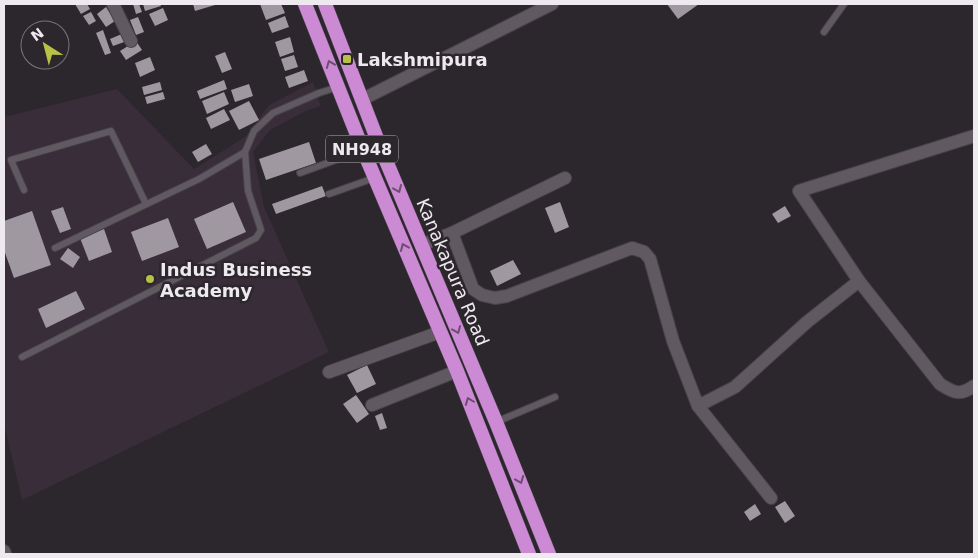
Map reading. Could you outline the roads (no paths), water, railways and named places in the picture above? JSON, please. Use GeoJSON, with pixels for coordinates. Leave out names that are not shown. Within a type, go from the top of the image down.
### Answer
{"type":"FeatureCollection","features":[{"type":"Feature","properties":{"kind":"highway","name":"Kanakapura Road"},"geometry":{"type":"LineString","coordinates":[[305,4],[374,178],[457,371],[528,554]]}},
{"type":"Feature","properties":{"kind":"highway","name":"Kanakapura Road"},"geometry":{"type":"LineString","coordinates":[[326,4],[383,152],[549,554]]}},
{"type":"Feature","properties":{"kind":"highway"},"geometry":{"type":"LineString","coordinates":[[423,292],[438,286]]}},
{"type":"Feature","properties":{"kind":"street"},"geometry":{"type":"LineString","coordinates":[[113,4],[131,41]]}},
{"type":"Feature","properties":{"kind":"street"},"geometry":{"type":"LineString","coordinates":[[363,99],[552,4]]}},
{"type":"Feature","properties":{"kind":"street"},"geometry":{"type":"LineString","coordinates":[[974,136],[799,191],[859,281],[940,384],[954,393],[966,391],[974,386]]}},
{"type":"Feature","properties":{"kind":"street"},"geometry":{"type":"LineString","coordinates":[[422,245],[452,233],[565,178]]}},
{"type":"Feature","properties":{"kind":"street"},"geometry":{"type":"LineString","coordinates":[[452,233],[473,289],[482,295],[495,298],[507,296],[632,248],[637,248],[644,252],[650,259],[673,341],[698,406],[771,498]]}},
{"type":"Feature","properties":{"kind":"street"},"geometry":{"type":"LineString","coordinates":[[698,406],[735,387],[807,322],[859,281]]}},
{"type":"Feature","properties":{"kind":"street"},"geometry":{"type":"LineString","coordinates":[[329,372],[440,332]]}},
{"type":"Feature","properties":{"kind":"street"},"geometry":{"type":"LineString","coordinates":[[372,405],[457,371]]}},
{"type":"Feature","properties":{"kind":"lane"},"geometry":{"type":"LineString","coordinates":[[824,32],[844,4]]}},
{"type":"Feature","properties":{"kind":"lane"},"geometry":{"type":"LineString","coordinates":[[22,357],[256,238],[261,230],[248,191],[245,152],[254,130],[273,112],[339,87]]}},
{"type":"Feature","properties":{"kind":"lane"},"geometry":{"type":"LineString","coordinates":[[24,190],[11,160],[111,131],[146,204]]}},
{"type":"Feature","properties":{"kind":"lane"},"geometry":{"type":"LineString","coordinates":[[300,173],[363,150]]}},
{"type":"Feature","properties":{"kind":"lane"},"geometry":{"type":"LineString","coordinates":[[55,248],[199,178],[245,152]]}},
{"type":"Feature","properties":{"kind":"lane"},"geometry":{"type":"LineString","coordinates":[[329,194],[374,178]]}},
{"type":"Feature","properties":{"kind":"lane"},"geometry":{"type":"LineString","coordinates":[[496,422],[555,397]]}},
{"type":"Feature","properties":{"kind":"place","name":"Lakshmipura"},"geometry":{"type":"Point","coordinates":[347,59]}},
{"type":"Feature","properties":{"kind":"place","name":"Indus Business Academy"},"geometry":{"type":"Point","coordinates":[150,279]}}]}
